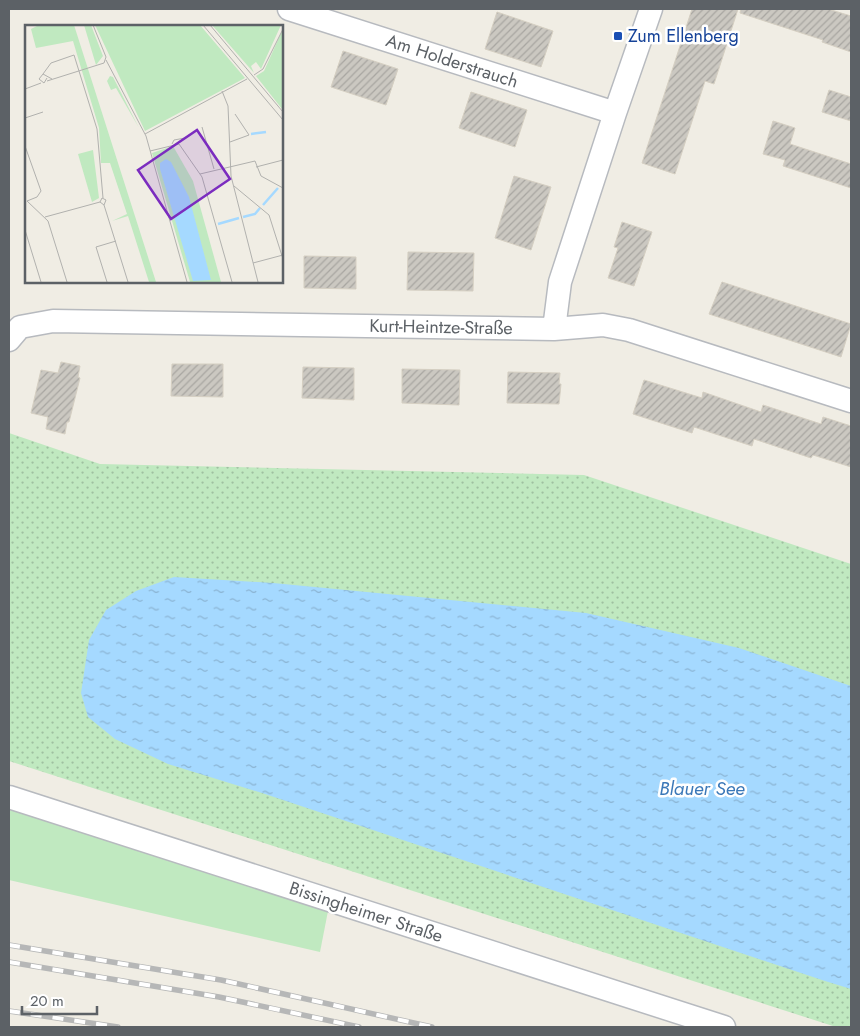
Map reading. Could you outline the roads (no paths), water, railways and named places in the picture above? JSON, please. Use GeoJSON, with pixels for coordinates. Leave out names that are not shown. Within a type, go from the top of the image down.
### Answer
{"type":"FeatureCollection","features":[{"type":"Feature","properties":{"kind":"street","name":"Am Holderstrauch"},"geometry":{"type":"LineString","coordinates":[[289,9],[615,113]]}},
{"type":"Feature","properties":{"kind":"street"},"geometry":{"type":"LineString","coordinates":[[554,329],[560,282],[651,9]]}},
{"type":"Feature","properties":{"kind":"street","name":"Kurt-Heintze-Straße"},"geometry":{"type":"LineString","coordinates":[[14,333],[53,321],[554,329],[603,325],[630,330],[851,401]]}},
{"type":"Feature","properties":{"kind":"street","name":"Bissingheimer Straße"},"geometry":{"type":"LineString","coordinates":[[9,797],[724,1027]]}},
{"type":"Feature","properties":{"kind":"water","name":"Blauer See"},"geometry":{"type":"Polygon","coordinates":[[[174,577],[273,583],[586,613],[739,648],[851,686],[851,989],[262,793],[168,764],[115,739],[88,717],[81,693],[89,640],[106,610],[136,591],[174,577]]]}},
{"type":"Feature","properties":{"kind":"railway"},"geometry":{"type":"LineString","coordinates":[[9,945],[221,980],[432,1027]]}},
{"type":"Feature","properties":{"kind":"railway"},"geometry":{"type":"LineString","coordinates":[[9,962],[219,997],[359,1027]]}},
{"type":"Feature","properties":{"kind":"railway"},"geometry":{"type":"LineString","coordinates":[[9,1011],[118,1027]]}},
{"type":"Feature","properties":{"kind":"place","name":"Zum Ellenberg"},"geometry":{"type":"Point","coordinates":[618,36]}}]}
